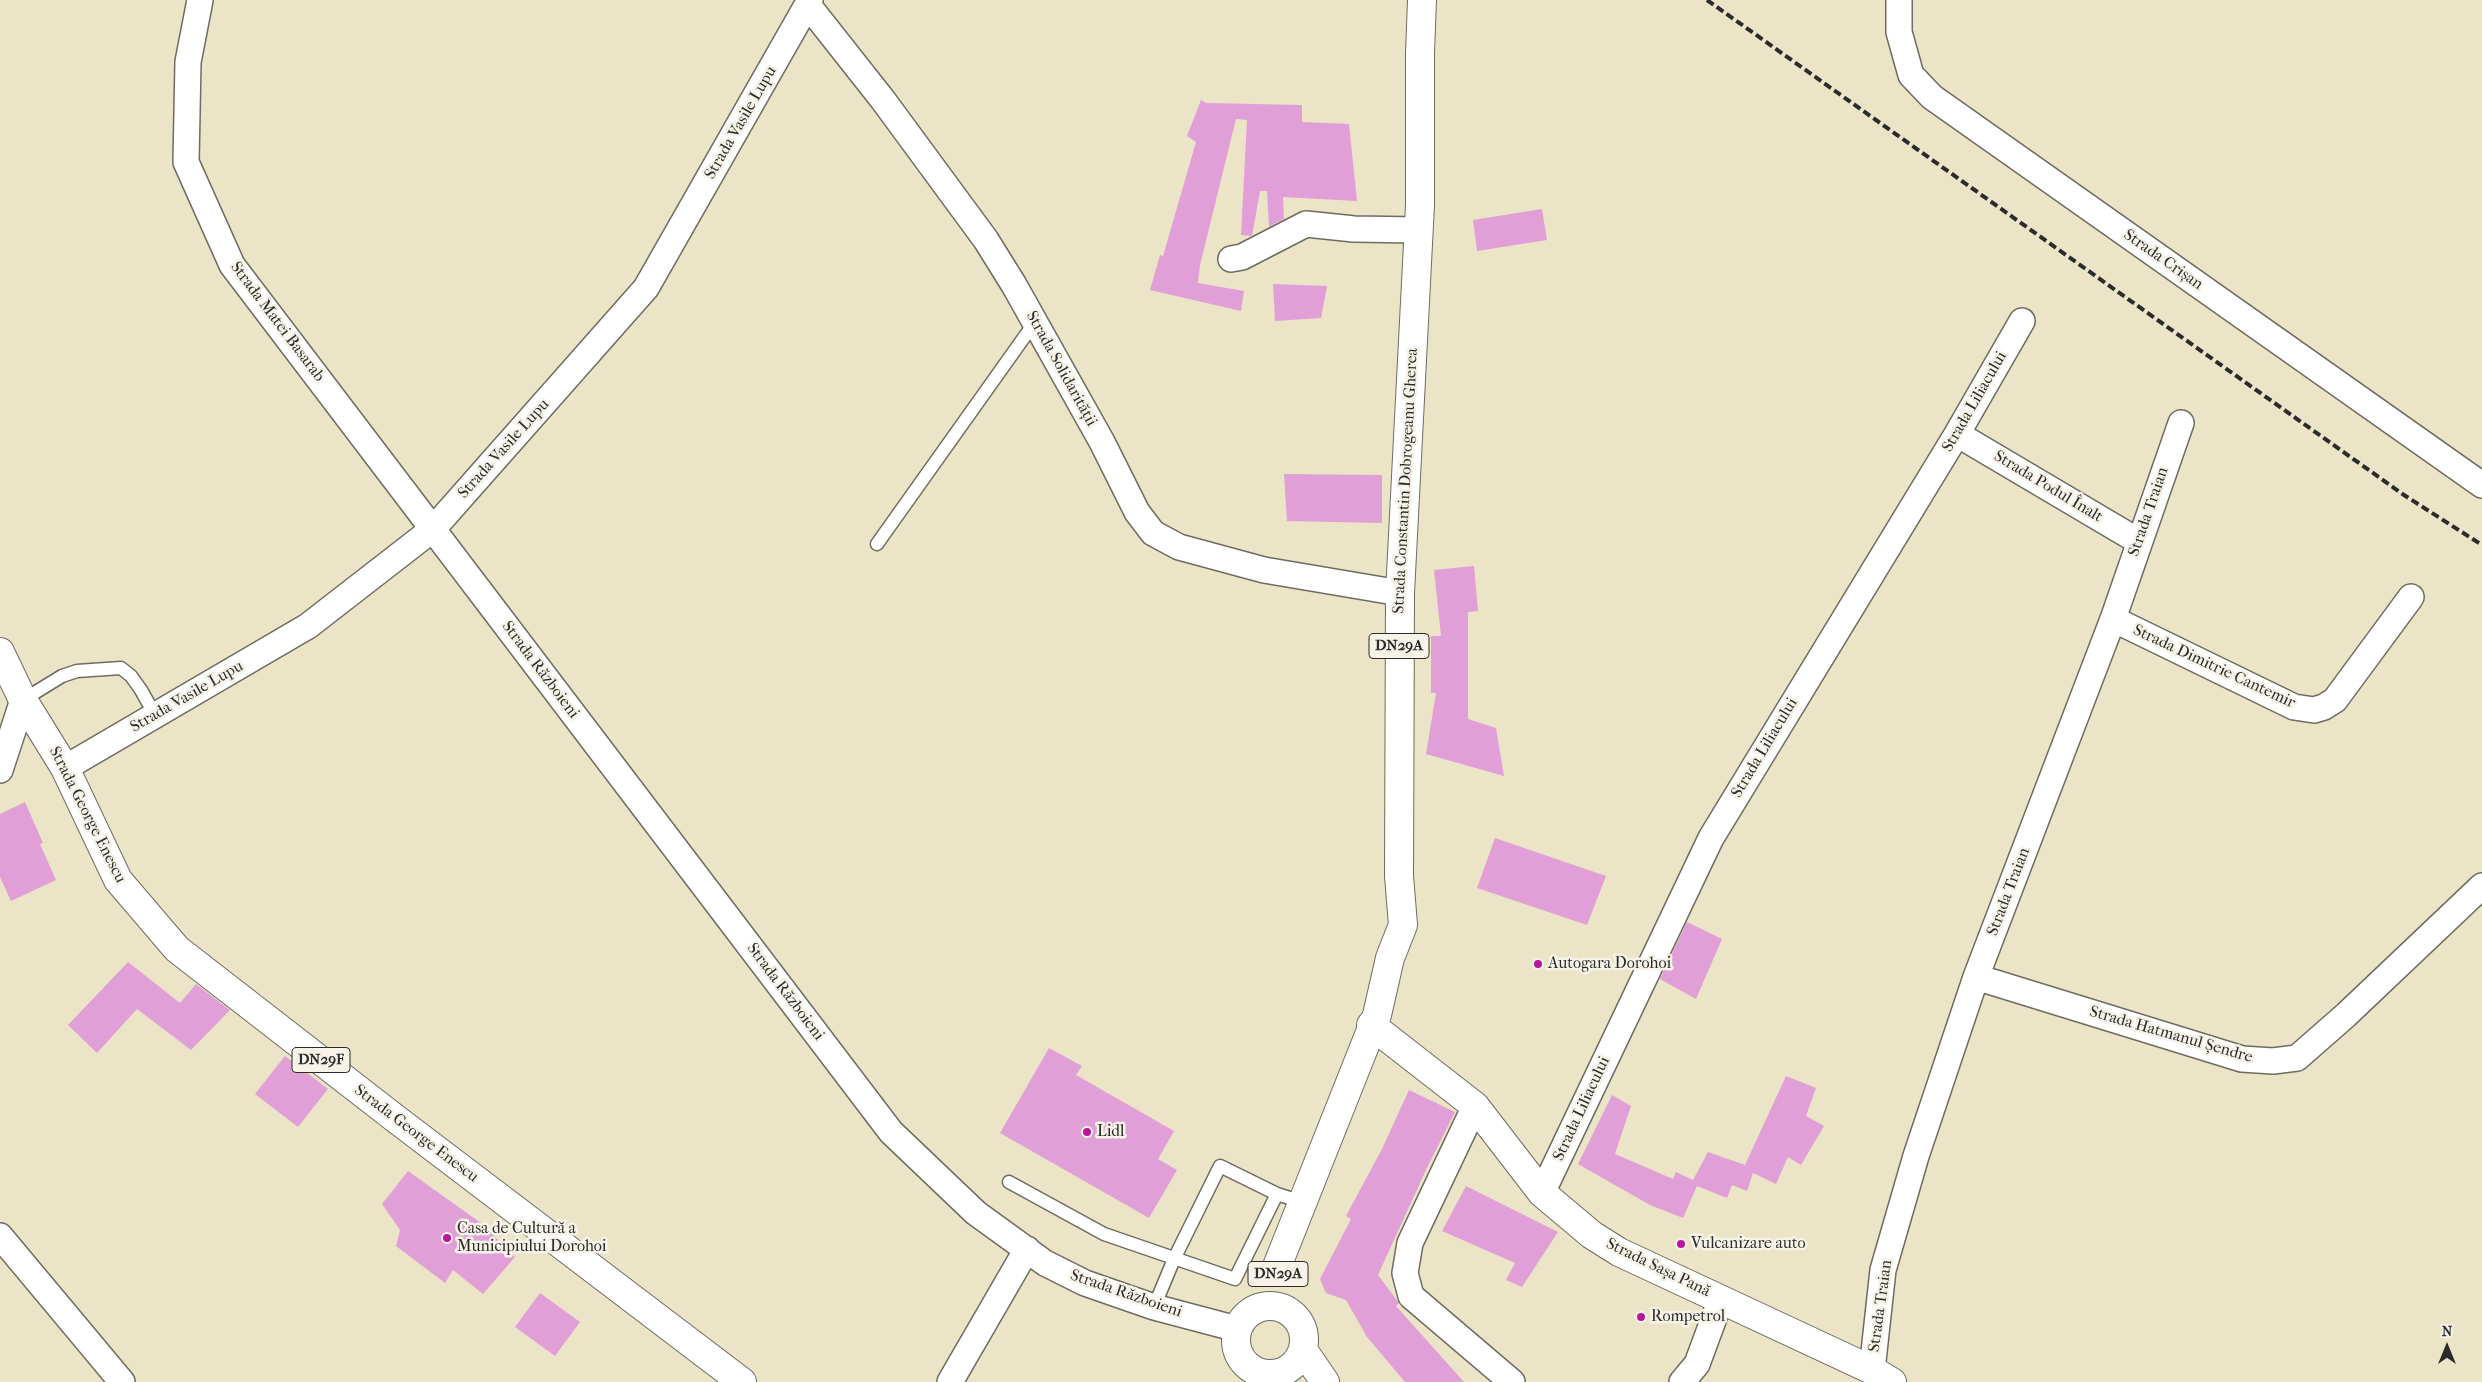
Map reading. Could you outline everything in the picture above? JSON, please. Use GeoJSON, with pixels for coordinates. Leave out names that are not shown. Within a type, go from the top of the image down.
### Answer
{"type":"FeatureCollection","features":[{"type":"Feature","properties":{"kind":"main road","name":"Strada Constantin Dobrogeanu Gherea"},"geometry":{"type":"LineString","coordinates":[[1259,1308],[1276,1269],[1289,1198],[1377,1015],[1390,958],[1403,925],[1399,876],[1400,594],[1419,230],[1422,0]]}},
{"type":"Feature","properties":{"kind":"main road","name":"Strada George Enescu"},"geometry":{"type":"LineString","coordinates":[[0,652],[23,700],[65,768],[118,880],[177,949],[396,1119],[742,1382]]}},
{"type":"Feature","properties":{"kind":"main road","name":"Strada Sașa Pană"},"geometry":{"type":"LineString","coordinates":[[1371,1025],[1475,1106],[1542,1193],[1592,1235],[1619,1252],[1882,1376]]}},
{"type":"Feature","properties":{"kind":"main road","name":"DN29A"},"geometry":{"type":"LineString","coordinates":[[1276,1269],[1296,1318]]}},
{"type":"Feature","properties":{"kind":"main road"},"geometry":{"type":"LineString","coordinates":[[1279,1307],[1296,1318],[1302,1327],[1305,1339],[1303,1350],[1292,1377],[1266,1375],[1250,1369],[1239,1372],[1235,1343],[1237,1329],[1250,1312],[1259,1308],[1279,1307]]}},
{"type":"Feature","properties":{"kind":"main road"},"geometry":{"type":"LineString","coordinates":[[1303,1350],[1326,1382]]}},
{"type":"Feature","properties":{"kind":"street","name":"Strada Matei Basarab"},"geometry":{"type":"LineString","coordinates":[[200,0],[188,62],[186,162],[232,265],[433,529]]}},
{"type":"Feature","properties":{"kind":"street","name":"Strada Crișan"},"geometry":{"type":"LineString","coordinates":[[1899,0],[1899,32],[1911,75],[1932,97],[2482,485]]}},
{"type":"Feature","properties":{"kind":"street","name":"Strada Vasile Lupu"},"geometry":{"type":"LineString","coordinates":[[65,768],[308,626],[433,529],[646,288],[809,2]]}},
{"type":"Feature","properties":{"kind":"street","name":"Strada Solidarității"},"geometry":{"type":"LineString","coordinates":[[809,2],[986,240],[1035,322],[1102,442],[1137,512],[1153,533],[1179,547],[1264,570],[1400,594]]}},
{"type":"Feature","properties":{"kind":"street"},"geometry":{"type":"LineString","coordinates":[[1231,259],[1242,258],[1306,224],[1354,229],[1419,230]]}},
{"type":"Feature","properties":{"kind":"street","name":"Strada Liliacului"},"geometry":{"type":"LineString","coordinates":[[1542,1193],[1711,838],[1957,434],[2022,321]]}},
{"type":"Feature","properties":{"kind":"street","name":"Strada Traian"},"geometry":{"type":"LineString","coordinates":[[1882,1376],[1883,1270],[1916,1156],[1976,977],[2113,619],[2138,541],[2180,423]]}},
{"type":"Feature","properties":{"kind":"street","name":"Strada Podul Înalt"},"geometry":{"type":"LineString","coordinates":[[1957,434],[2138,541]]}},
{"type":"Feature","properties":{"kind":"street","name":"Strada Războieni"},"geometry":{"type":"LineString","coordinates":[[433,529],[891,1132],[976,1213],[1045,1263],[1085,1283],[1154,1307],[1237,1329]]}},
{"type":"Feature","properties":{"kind":"street","name":"Strada Dimitrie Cantemir"},"geometry":{"type":"LineString","coordinates":[[2113,619],[2294,707],[2314,710],[2324,707],[2335,700],[2411,597]]}},
{"type":"Feature","properties":{"kind":"street"},"geometry":{"type":"LineString","coordinates":[[0,770],[23,700]]}},
{"type":"Feature","properties":{"kind":"street","name":"Strada Hatmanul Șendre"},"geometry":{"type":"LineString","coordinates":[[1976,977],[2242,1059],[2273,1061],[2297,1058],[2346,1016],[2482,886]]}},
{"type":"Feature","properties":{"kind":"street"},"geometry":{"type":"LineString","coordinates":[[1475,1106],[1410,1243],[1405,1273],[1411,1296],[1512,1382]]}},
{"type":"Feature","properties":{"kind":"street"},"geometry":{"type":"LineString","coordinates":[[0,1236],[122,1382]]}},
{"type":"Feature","properties":{"kind":"street"},"geometry":{"type":"LineString","coordinates":[[950,1382],[1027,1249]]}},
{"type":"Feature","properties":{"kind":"street"},"geometry":{"type":"LineString","coordinates":[[1682,1382],[1697,1364],[1721,1299]]}},
{"type":"Feature","properties":{"kind":"lane"},"geometry":{"type":"LineString","coordinates":[[877,544],[1035,322]]}},
{"type":"Feature","properties":{"kind":"lane"},"geometry":{"type":"LineString","coordinates":[[23,700],[62,676],[77,671],[120,668],[131,676],[155,715]]}},
{"type":"Feature","properties":{"kind":"lane"},"geometry":{"type":"LineString","coordinates":[[1009,1182],[1104,1234],[1174,1259],[1235,1279],[1289,1198],[1220,1166],[1174,1259],[1154,1307]]}},
{"type":"Feature","properties":{"kind":"building"},"geometry":{"type":"Polygon","coordinates":[[[1201,100],[1206,103],[1302,105],[1302,122],[1349,124],[1357,201],[1283,197],[1284,219],[1269,227],[1267,191],[1260,191],[1252,236],[1241,235],[1247,120],[1236,119],[1200,265],[1198,283],[1244,291],[1241,311],[1150,290],[1160,255],[1163,256],[1196,142],[1187,136],[1201,100]]]}},
{"type":"Feature","properties":{"kind":"building"},"geometry":{"type":"Polygon","coordinates":[[[1542,209],[1547,240],[1477,251],[1473,220],[1542,209]]]}},
{"type":"Feature","properties":{"kind":"building"},"geometry":{"type":"Polygon","coordinates":[[[1273,284],[1327,286],[1321,318],[1275,321],[1273,284]]]}},
{"type":"Feature","properties":{"kind":"building"},"geometry":{"type":"Polygon","coordinates":[[[1284,474],[1382,475],[1382,523],[1287,521],[1284,474]]]}},
{"type":"Feature","properties":{"kind":"building"},"geometry":{"type":"Polygon","coordinates":[[[1474,566],[1478,611],[1468,612],[1468,719],[1496,728],[1504,776],[1426,754],[1436,693],[1431,693],[1431,636],[1441,636],[1434,570],[1474,566]]]}},
{"type":"Feature","properties":{"kind":"building"},"geometry":{"type":"Polygon","coordinates":[[[25,802],[43,843],[40,844],[56,880],[11,901],[0,877],[0,814],[25,802]]]}},
{"type":"Feature","properties":{"kind":"building"},"geometry":{"type":"Polygon","coordinates":[[[1495,838],[1606,876],[1587,925],[1477,888],[1495,838]]]}},
{"type":"Feature","properties":{"kind":"building"},"geometry":{"type":"Polygon","coordinates":[[[1687,922],[1722,939],[1696,999],[1660,979],[1687,922]]]}},
{"type":"Feature","properties":{"kind":"building"},"geometry":{"type":"Polygon","coordinates":[[[128,962],[180,1003],[196,984],[230,1010],[191,1050],[137,1009],[97,1053],[68,1025],[128,962]]]}},
{"type":"Feature","properties":{"kind":"building","name":"Lidl"},"geometry":{"type":"Polygon","coordinates":[[[1049,1048],[1082,1066],[1076,1075],[1174,1131],[1158,1159],[1177,1170],[1149,1218],[1000,1133],[1049,1048]]]}},
{"type":"Feature","properties":{"kind":"building"},"geometry":{"type":"Polygon","coordinates":[[[285,1056],[328,1089],[298,1127],[255,1094],[285,1056]]]}},
{"type":"Feature","properties":{"kind":"building"},"geometry":{"type":"Polygon","coordinates":[[[1786,1076],[1816,1088],[1806,1116],[1824,1126],[1801,1165],[1788,1157],[1776,1184],[1753,1173],[1747,1191],[1732,1185],[1727,1198],[1697,1186],[1683,1218],[1650,1205],[1578,1164],[1612,1095],[1631,1106],[1615,1154],[1673,1179],[1676,1172],[1693,1180],[1708,1152],[1745,1165],[1786,1076]]]}},
{"type":"Feature","properties":{"kind":"building"},"geometry":{"type":"Polygon","coordinates":[[[1409,1090],[1455,1112],[1378,1275],[1399,1303],[1396,1306],[1464,1382],[1405,1382],[1367,1337],[1346,1300],[1326,1293],[1320,1279],[1351,1219],[1346,1216],[1382,1149],[1409,1090]]]}},
{"type":"Feature","properties":{"kind":"building","name":"Casa de Cultură a Municipiului Dorohoi"},"geometry":{"type":"Polygon","coordinates":[[[408,1171],[481,1223],[515,1257],[483,1294],[453,1270],[445,1283],[396,1246],[400,1230],[382,1204],[408,1171]]]}},
{"type":"Feature","properties":{"kind":"building"},"geometry":{"type":"Polygon","coordinates":[[[1466,1186],[1558,1232],[1522,1287],[1506,1280],[1515,1263],[1442,1231],[1466,1186]]]}},
{"type":"Feature","properties":{"kind":"building"},"geometry":{"type":"Polygon","coordinates":[[[540,1293],[580,1322],[555,1356],[515,1327],[540,1293]]]}},
{"type":"Feature","properties":{"kind":"railway"},"geometry":{"type":"LineString","coordinates":[[1707,0],[2404,495],[2482,545]]}},
{"type":"Feature","properties":{"kind":"place","name":"Autogara Dorohoi"},"geometry":{"type":"Point","coordinates":[1538,964]}},
{"type":"Feature","properties":{"kind":"place","name":"Lidl"},"geometry":{"type":"Point","coordinates":[1087,1132]}},
{"type":"Feature","properties":{"kind":"place","name":"Casa de Cultură a Municipiului Dorohoi"},"geometry":{"type":"Point","coordinates":[447,1238]}},
{"type":"Feature","properties":{"kind":"place","name":"Vulcanizare auto"},"geometry":{"type":"Point","coordinates":[1681,1244]}},
{"type":"Feature","properties":{"kind":"place","name":"Rompetrol"},"geometry":{"type":"Point","coordinates":[1641,1317]}}]}
